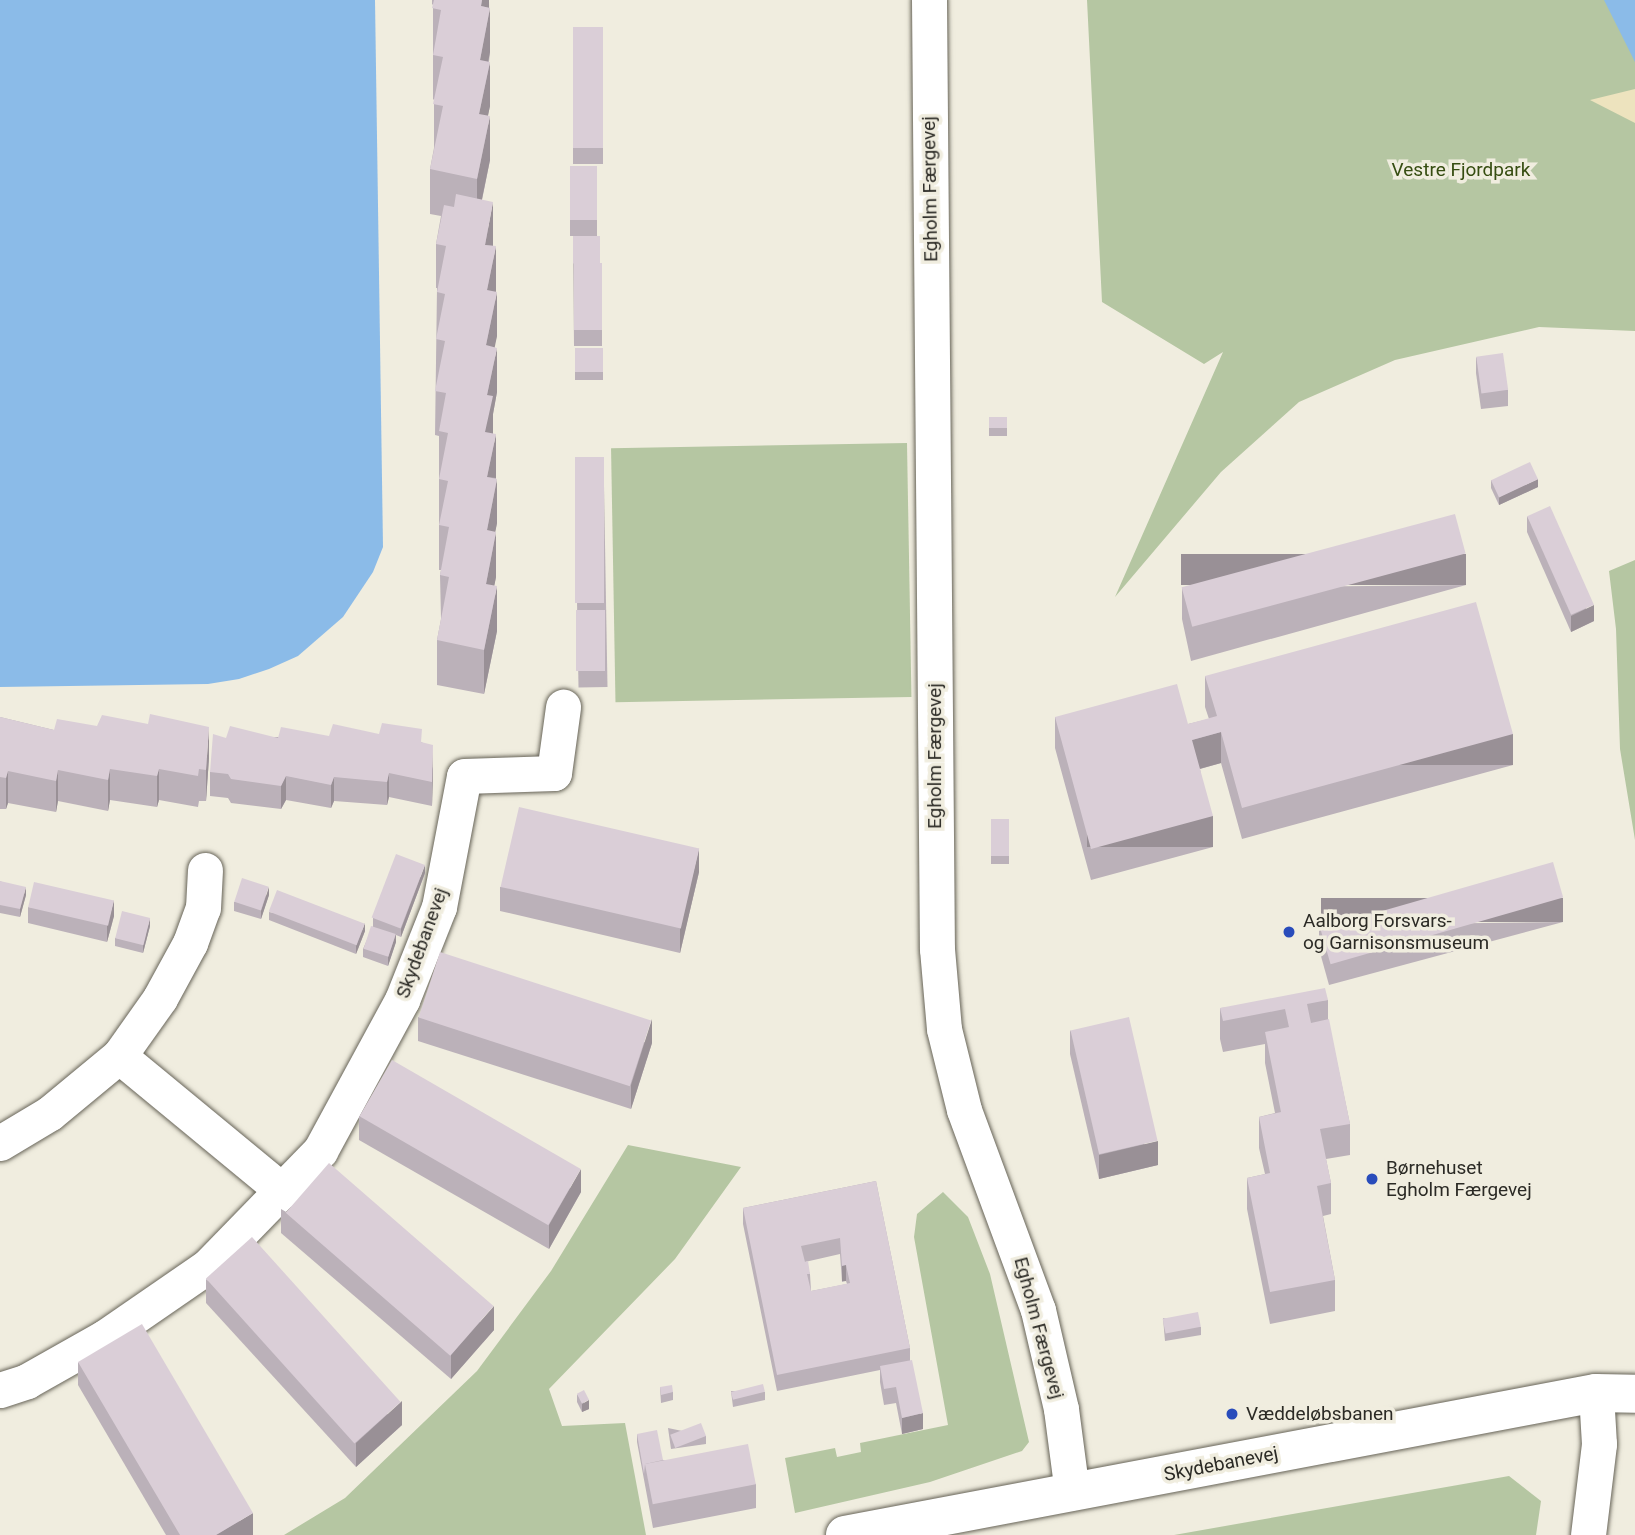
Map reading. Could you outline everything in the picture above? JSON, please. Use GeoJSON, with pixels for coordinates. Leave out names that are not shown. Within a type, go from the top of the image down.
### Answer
{"type":"FeatureCollection","features":[{"type":"Feature","properties":{"kind":"street","name":"Egholm Færgevej"},"geometry":{"type":"LineString","coordinates":[[929,0],[937,949],[944,1029],[964,1110],[1027,1273],[1038,1310],[1061,1409],[1072,1492]]}},
{"type":"Feature","properties":{"kind":"street","name":"Skydebanevej"},"geometry":{"type":"LineString","coordinates":[[0,1390],[38,1374],[164,1298],[218,1259],[320,1151],[402,1000],[439,907],[464,776],[554,773],[563,707]]}},
{"type":"Feature","properties":{"kind":"street"},"geometry":{"type":"LineString","coordinates":[[0,1143],[50,1113],[119,1056],[160,998],[190,943],[203,908],[205,870]]}},
{"type":"Feature","properties":{"kind":"street"},"geometry":{"type":"LineString","coordinates":[[119,1056],[282,1191]]}},
{"type":"Feature","properties":{"kind":"street","name":"Skydebanevej"},"geometry":{"type":"LineString","coordinates":[[845,1535],[1596,1393],[1635,1377]]}},
{"type":"Feature","properties":{"kind":"street","name":"Skydebanevej"},"geometry":{"type":"LineString","coordinates":[[1596,1393],[1635,1394]]}},
{"type":"Feature","properties":{"kind":"street"},"geometry":{"type":"LineString","coordinates":[[1588,1535],[1599,1444],[1596,1393]]}},
{"type":"Feature","properties":{"kind":"green space","name":"Vestre Fjordpark"},"geometry":{"type":"Polygon","coordinates":[[[1087,0],[1635,0],[1635,331],[1539,327],[1395,360],[1299,402],[1221,472],[1115,597],[1223,352],[1204,364],[1102,302],[1087,0]]]}},
{"type":"Feature","properties":{"kind":"green space"},"geometry":{"type":"Polygon","coordinates":[[[907,443],[911,697],[615,702],[611,448],[907,443]]]}},
{"type":"Feature","properties":{"kind":"green space"},"geometry":{"type":"Polygon","coordinates":[[[1635,560],[1635,840],[1620,749],[1616,629],[1609,571],[1635,560]]]}},
{"type":"Feature","properties":{"kind":"green space"},"geometry":{"type":"Polygon","coordinates":[[[628,1145],[741,1167],[675,1259],[549,1389],[562,1426],[625,1423],[646,1535],[284,1535],[345,1498],[477,1371],[551,1271],[628,1145]]]}},
{"type":"Feature","properties":{"kind":"green space"},"geometry":{"type":"Polygon","coordinates":[[[943,1192],[968,1217],[990,1274],[1029,1442],[1022,1451],[930,1482],[795,1513],[785,1458],[835,1448],[837,1457],[861,1452],[860,1443],[948,1425],[914,1237],[917,1214],[943,1192]]]}},
{"type":"Feature","properties":{"kind":"green space"},"geometry":{"type":"Polygon","coordinates":[[[1509,1476],[1541,1501],[1536,1535],[1174,1535],[1509,1476]]]}},
{"type":"Feature","properties":{"kind":"sand"},"geometry":{"type":"Polygon","coordinates":[[[1635,89],[1635,123],[1590,100],[1635,89]]]}},
{"type":"Feature","properties":{"kind":"water"},"geometry":{"type":"Polygon","coordinates":[[[0,0],[375,0],[383,547],[373,572],[343,617],[298,656],[269,669],[239,679],[208,684],[0,687],[0,0]]]}},
{"type":"Feature","properties":{"kind":"water"},"geometry":{"type":"Polygon","coordinates":[[[1604,0],[1635,0],[1635,62],[1604,0]]]}},
{"type":"Feature","properties":{"kind":"building"},"geometry":{"type":"Polygon","coordinates":[[[434,0],[482,0],[481,6],[490,8],[480,60],[490,62],[479,114],[490,116],[477,179],[430,169],[443,106],[433,104],[443,57],[433,55],[441,10],[432,8],[434,0]]]}},
{"type":"Feature","properties":{"kind":"building"},"geometry":{"type":"Polygon","coordinates":[[[573,27],[603,27],[603,148],[573,148],[573,27]]]}},
{"type":"Feature","properties":{"kind":"building"},"geometry":{"type":"Polygon","coordinates":[[[570,166],[597,166],[597,220],[570,220],[570,166]]]}},
{"type":"Feature","properties":{"kind":"building"},"geometry":{"type":"Polygon","coordinates":[[[456,194],[493,202],[485,245],[496,246],[487,290],[497,292],[486,345],[497,348],[487,395],[493,396],[485,432],[496,434],[487,477],[497,479],[487,530],[496,532],[486,584],[497,586],[484,650],[437,640],[449,577],[440,575],[449,527],[439,525],[448,481],[439,479],[448,433],[439,431],[446,393],[435,391],[445,341],[436,339],[445,294],[437,292],[446,246],[436,244],[444,205],[454,207],[456,194]]]}},
{"type":"Feature","properties":{"kind":"building"},"geometry":{"type":"Polygon","coordinates":[[[573,236],[600,236],[600,263],[573,264],[573,236]]]}},
{"type":"Feature","properties":{"kind":"building"},"geometry":{"type":"Polygon","coordinates":[[[574,263],[602,263],[602,330],[574,330],[574,263]]]}},
{"type":"Feature","properties":{"kind":"building"},"geometry":{"type":"Polygon","coordinates":[[[575,348],[603,348],[603,372],[575,372],[575,348]]]}},
{"type":"Feature","properties":{"kind":"building"},"geometry":{"type":"Polygon","coordinates":[[[1503,353],[1508,390],[1481,393],[1476,357],[1503,353]]]}},
{"type":"Feature","properties":{"kind":"building"},"geometry":{"type":"Polygon","coordinates":[[[989,417],[1007,417],[1007,428],[989,428],[989,417]]]}},
{"type":"Feature","properties":{"kind":"building"},"geometry":{"type":"Polygon","coordinates":[[[575,457],[604,457],[604,483],[575,483],[575,457]]]}},
{"type":"Feature","properties":{"kind":"building"},"geometry":{"type":"Polygon","coordinates":[[[1530,462],[1538,479],[1499,497],[1491,480],[1530,462]]]}},
{"type":"Feature","properties":{"kind":"building"},"geometry":{"type":"Polygon","coordinates":[[[575,483],[604,483],[604,603],[575,603],[575,483]]]}},
{"type":"Feature","properties":{"kind":"building"},"geometry":{"type":"Polygon","coordinates":[[[1550,506],[1594,605],[1571,615],[1527,516],[1550,506]]]}},
{"type":"Feature","properties":{"kind":"building"},"geometry":{"type":"Polygon","coordinates":[[[1455,514],[1466,554],[1192,627],[1182,587],[1455,514]]]}},
{"type":"Feature","properties":{"kind":"building"},"geometry":{"type":"Polygon","coordinates":[[[1476,602],[1513,734],[1242,808],[1221,732],[1192,740],[1213,816],[1091,849],[1055,717],[1177,684],[1188,724],[1217,716],[1205,676],[1476,602]]]}},
{"type":"Feature","properties":{"kind":"building"},"geometry":{"type":"Polygon","coordinates":[[[576,610],[605,610],[605,671],[576,671],[576,610]]]}},
{"type":"Feature","properties":{"kind":"building"},"geometry":{"type":"Polygon","coordinates":[[[150,714],[209,727],[206,770],[199,769],[198,776],[159,769],[157,776],[110,769],[108,780],[58,770],[56,781],[8,771],[6,778],[0,777],[0,717],[54,730],[57,719],[97,726],[102,715],[148,724],[150,714]]]}},
{"type":"Feature","properties":{"kind":"building"},"geometry":{"type":"Polygon","coordinates":[[[382,723],[422,729],[421,742],[433,745],[432,782],[389,773],[387,782],[334,777],[331,785],[286,776],[281,786],[231,779],[228,774],[210,772],[213,734],[226,738],[230,726],[278,738],[281,727],[329,736],[333,724],[379,734],[382,723]]]}},
{"type":"Feature","properties":{"kind":"building"},"geometry":{"type":"Polygon","coordinates":[[[519,807],[699,849],[681,929],[501,887],[519,807]]]}},
{"type":"Feature","properties":{"kind":"building"},"geometry":{"type":"Polygon","coordinates":[[[991,819],[1009,819],[1009,856],[991,856],[991,819]]]}},
{"type":"Feature","properties":{"kind":"building"},"geometry":{"type":"Polygon","coordinates":[[[396,854],[425,865],[401,929],[372,917],[396,854]]]}},
{"type":"Feature","properties":{"kind":"building"},"geometry":{"type":"Polygon","coordinates":[[[1553,862],[1563,898],[1331,964],[1320,929],[1553,862]]]}},
{"type":"Feature","properties":{"kind":"building"},"geometry":{"type":"Polygon","coordinates":[[[242,878],[269,887],[261,910],[234,902],[242,878]]]}},
{"type":"Feature","properties":{"kind":"building"},"geometry":{"type":"Polygon","coordinates":[[[0,881],[26,887],[20,909],[0,905],[0,881]]]}},
{"type":"Feature","properties":{"kind":"building"},"geometry":{"type":"Polygon","coordinates":[[[34,882],[114,900],[108,926],[28,907],[34,882]]]}},
{"type":"Feature","properties":{"kind":"building"},"geometry":{"type":"Polygon","coordinates":[[[277,890],[365,924],[357,945],[269,911],[277,890]]]}},
{"type":"Feature","properties":{"kind":"building"},"geometry":{"type":"Polygon","coordinates":[[[122,911],[150,918],[143,945],[115,938],[122,911]]]}},
{"type":"Feature","properties":{"kind":"building"},"geometry":{"type":"Polygon","coordinates":[[[371,926],[396,934],[388,957],[364,949],[371,926]]]}},
{"type":"Feature","properties":{"kind":"building"},"geometry":{"type":"Polygon","coordinates":[[[440,952],[651,1021],[630,1086],[419,1018],[440,952]]]}},
{"type":"Feature","properties":{"kind":"building"},"geometry":{"type":"Polygon","coordinates":[[[1325,988],[1328,1000],[1307,1004],[1311,1023],[1329,1019],[1350,1124],[1320,1129],[1331,1183],[1317,1186],[1335,1280],[1270,1292],[1247,1178],[1270,1173],[1259,1117],[1281,1112],[1265,1032],[1289,1027],[1285,1009],[1223,1021],[1220,1008],[1325,988]]]}},
{"type":"Feature","properties":{"kind":"building"},"geometry":{"type":"Polygon","coordinates":[[[1129,1017],[1158,1141],[1099,1154],[1071,1030],[1129,1017]]]}},
{"type":"Feature","properties":{"kind":"building"},"geometry":{"type":"Polygon","coordinates":[[[392,1060],[581,1169],[548,1225],[360,1116],[392,1060]]]}},
{"type":"Feature","properties":{"kind":"building"},"geometry":{"type":"Polygon","coordinates":[[[329,1163],[494,1306],[450,1356],[286,1213],[329,1163]]]}},
{"type":"Feature","properties":{"kind":"building"},"geometry":{"type":"Polygon","coordinates":[[[876,1181],[910,1348],[777,1375],[743,1208],[876,1181]],[[840,1238],[801,1246],[805,1262],[808,1261],[810,1274],[807,1274],[811,1291],[850,1283],[846,1265],[842,1266],[840,1238]]]}},
{"type":"Feature","properties":{"kind":"building"},"geometry":{"type":"Polygon","coordinates":[[[252,1237],[401,1402],[354,1443],[206,1278],[252,1237]]]}},
{"type":"Feature","properties":{"kind":"building"},"geometry":{"type":"Polygon","coordinates":[[[1198,1312],[1201,1327],[1166,1334],[1163,1319],[1198,1312]]]}},
{"type":"Feature","properties":{"kind":"building"},"geometry":{"type":"Polygon","coordinates":[[[142,1324],[253,1513],[216,1535],[180,1535],[78,1362],[142,1324]]]}},
{"type":"Feature","properties":{"kind":"building"},"geometry":{"type":"Polygon","coordinates":[[[912,1360],[923,1413],[902,1418],[896,1387],[884,1389],[880,1366],[912,1360]]]}},
{"type":"Feature","properties":{"kind":"building"},"geometry":{"type":"Polygon","coordinates":[[[763,1384],[765,1392],[733,1400],[731,1392],[763,1384]]]}},
{"type":"Feature","properties":{"kind":"building"},"geometry":{"type":"Polygon","coordinates":[[[672,1385],[673,1392],[661,1395],[660,1387],[672,1385]]]}},
{"type":"Feature","properties":{"kind":"building"},"geometry":{"type":"Polygon","coordinates":[[[584,1390],[589,1400],[582,1403],[577,1394],[584,1390]]]}},
{"type":"Feature","properties":{"kind":"building"},"geometry":{"type":"Polygon","coordinates":[[[701,1423],[706,1436],[675,1448],[670,1435],[701,1423]]]}},
{"type":"Feature","properties":{"kind":"building"},"geometry":{"type":"Polygon","coordinates":[[[657,1430],[663,1460],[645,1464],[644,1474],[637,1434],[657,1430]]]}},
{"type":"Feature","properties":{"kind":"building"},"geometry":{"type":"Polygon","coordinates":[[[748,1444],[756,1484],[653,1504],[645,1464],[748,1444]]]}},
{"type":"Feature","properties":{"kind":"place","name":"Aalborg Forsvars- og Garnisonsmuseum"},"geometry":{"type":"Point","coordinates":[1289,932]}},
{"type":"Feature","properties":{"kind":"place","name":"Børnehuset Egholm Færgevej"},"geometry":{"type":"Point","coordinates":[1372,1179]}},
{"type":"Feature","properties":{"kind":"place","name":"Væddeløbsbanen"},"geometry":{"type":"Point","coordinates":[1232,1414]}}]}
